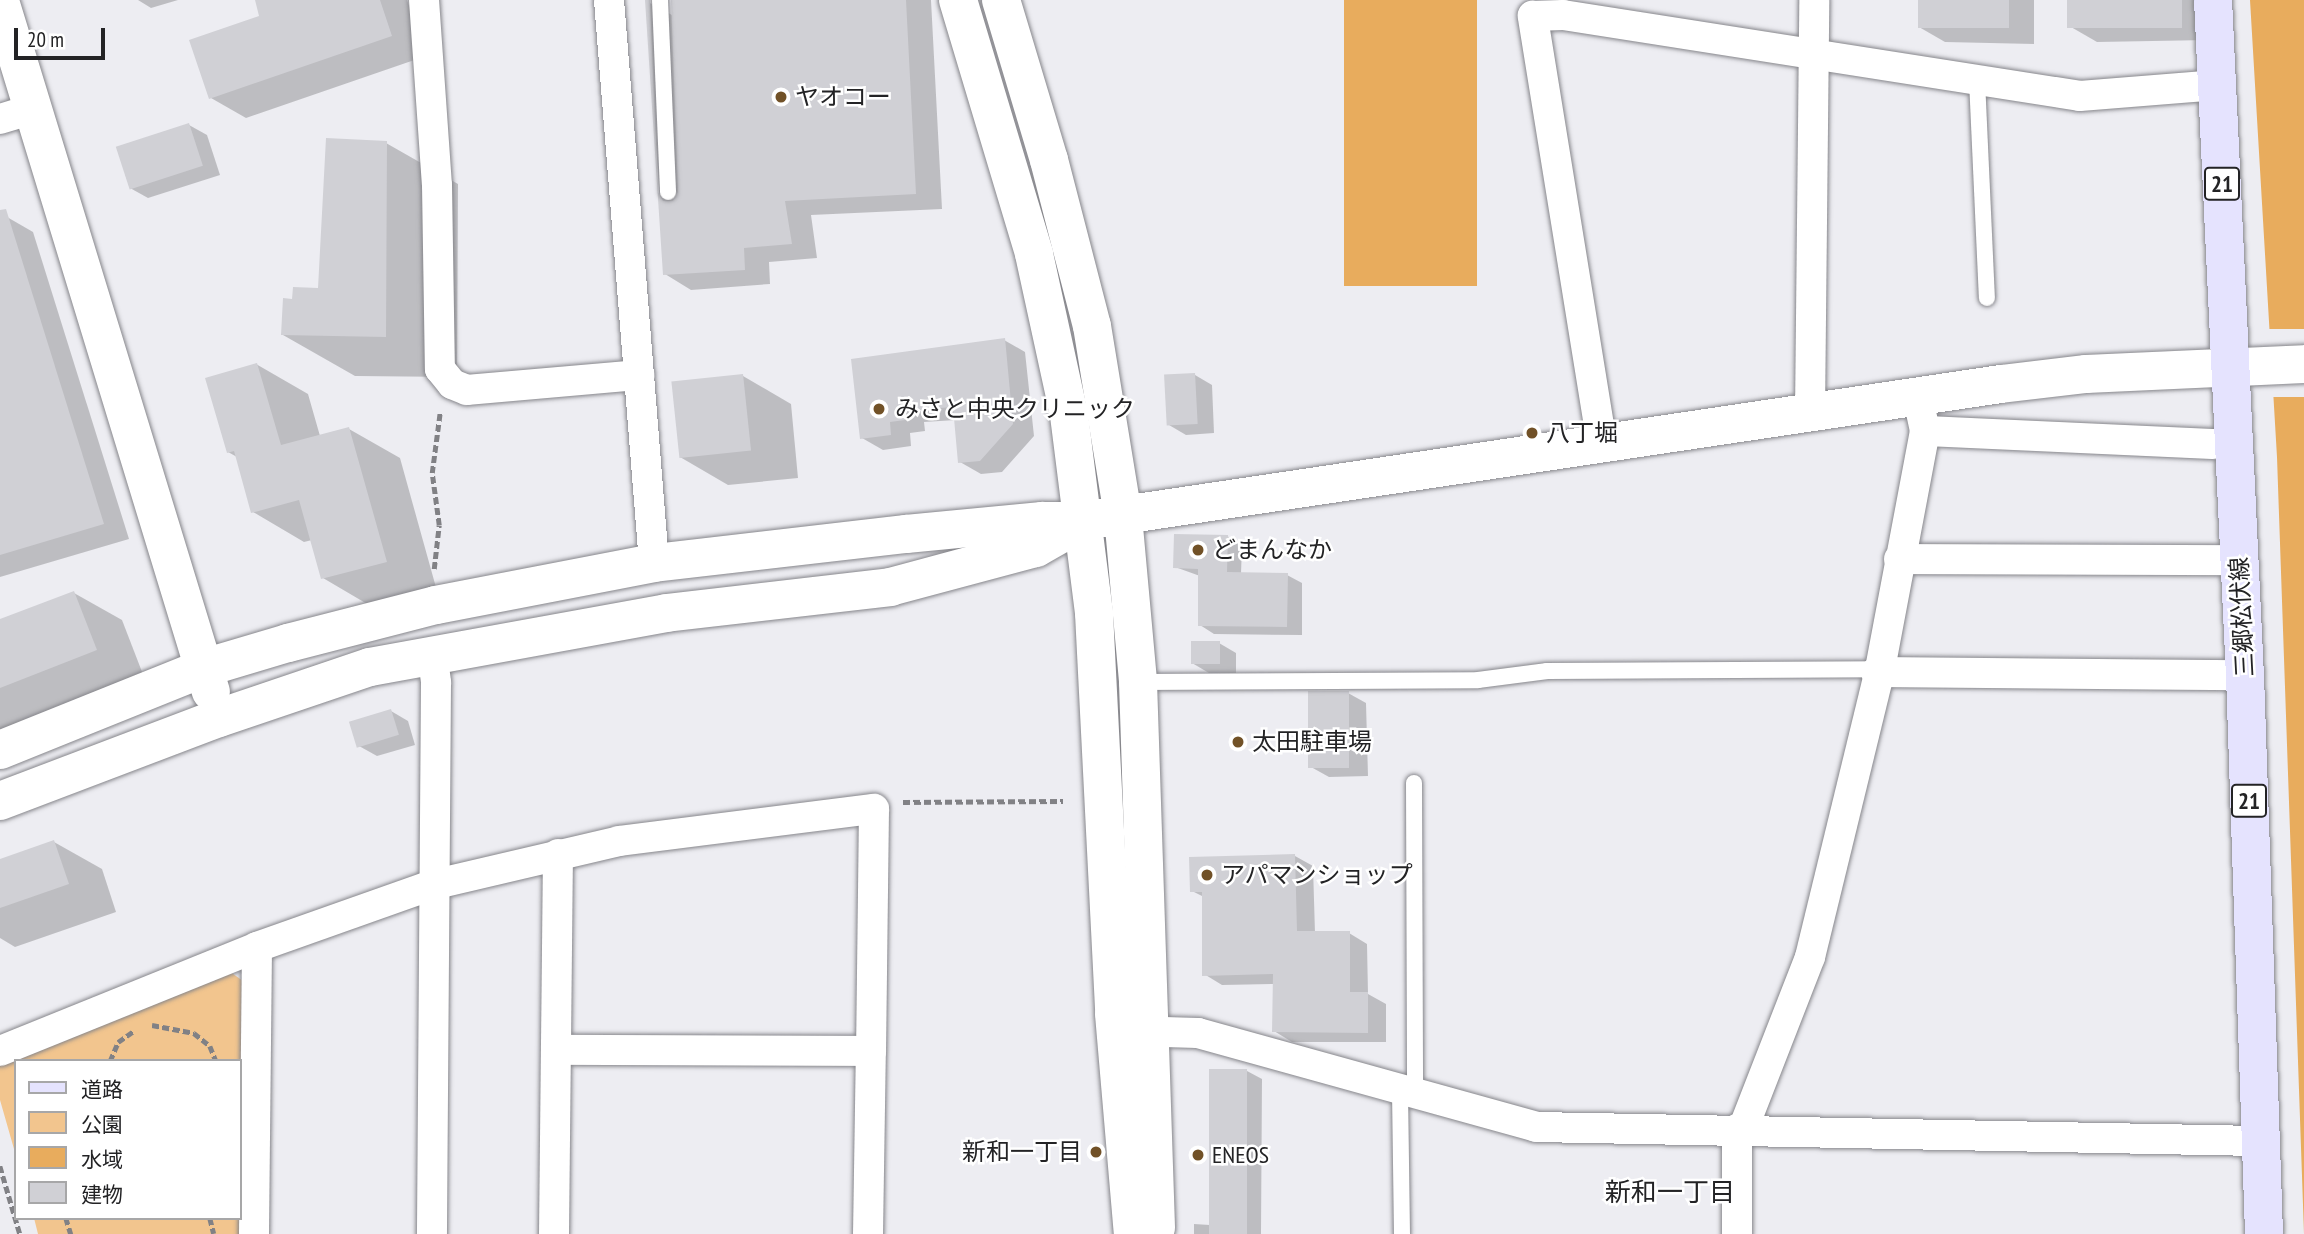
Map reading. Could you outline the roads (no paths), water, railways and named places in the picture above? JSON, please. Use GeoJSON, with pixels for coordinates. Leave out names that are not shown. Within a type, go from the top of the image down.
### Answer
{"type":"FeatureCollection","features":[{"type":"Feature","properties":{"kind":"main road","name":"三郷松伏線"},"geometry":{"type":"LineString","coordinates":[[2213,0],[2243,367],[2238,561],[2245,675],[2264,1234]]}},
{"type":"Feature","properties":{"kind":"street"},"geometry":{"type":"LineString","coordinates":[[424,0],[438,185],[440,369],[452,384],[467,390],[639,375]]}},
{"type":"Feature","properties":{"kind":"street"},"geometry":{"type":"LineString","coordinates":[[609,0],[654,563]]}},
{"type":"Feature","properties":{"kind":"street"},"geometry":{"type":"LineString","coordinates":[[958,0],[1005,151],[1053,332],[1083,522],[1133,1031],[1156,1234]]}},
{"type":"Feature","properties":{"kind":"street"},"geometry":{"type":"LineString","coordinates":[[1001,0],[1049,160],[1092,326],[1123,516],[1138,682],[1133,1234]]}},
{"type":"Feature","properties":{"kind":"street"},"geometry":{"type":"LineString","coordinates":[[1810,413],[1814,0]]}},
{"type":"Feature","properties":{"kind":"street"},"geometry":{"type":"LineString","coordinates":[[0,1],[16,114],[219,718]]}},
{"type":"Feature","properties":{"kind":"street"},"geometry":{"type":"LineString","coordinates":[[1602,443],[1531,8],[2080,96],[2218,85]]}},
{"type":"Feature","properties":{"kind":"street"},"geometry":{"type":"LineString","coordinates":[[1922,414],[2086,374],[2304,364]]}},
{"type":"Feature","properties":{"kind":"street"},"geometry":{"type":"LineString","coordinates":[[0,750],[204,668],[436,605],[654,563],[1042,521],[1083,522],[1810,413],[1922,414],[2214,444]]}},
{"type":"Feature","properties":{"kind":"street"},"geometry":{"type":"LineString","coordinates":[[1737,1234],[1740,1129],[1810,957],[1878,671],[1922,414]]}},
{"type":"Feature","properties":{"kind":"street"},"geometry":{"type":"LineString","coordinates":[[0,801],[219,718],[370,667],[432,653],[666,613],[890,587],[1036,548],[1083,522]]}},
{"type":"Feature","properties":{"kind":"street"},"geometry":{"type":"LineString","coordinates":[[1899,559],[2238,561]]}},
{"type":"Feature","properties":{"kind":"street"},"geometry":{"type":"LineString","coordinates":[[432,653],[436,683],[432,885],[432,1234]]}},
{"type":"Feature","properties":{"kind":"street"},"geometry":{"type":"LineString","coordinates":[[1878,671],[2245,675]]}},
{"type":"Feature","properties":{"kind":"street"},"geometry":{"type":"LineString","coordinates":[[0,1051],[257,947],[432,885],[558,854],[671,833],[874,809],[868,1234]]}},
{"type":"Feature","properties":{"kind":"street"},"geometry":{"type":"LineString","coordinates":[[554,1234],[558,854]]}},
{"type":"Feature","properties":{"kind":"street"},"geometry":{"type":"LineString","coordinates":[[254,1234],[257,947]]}},
{"type":"Feature","properties":{"kind":"street"},"geometry":{"type":"LineString","coordinates":[[1133,1031],[1198,1033],[1407,1094],[1536,1127],[2261,1141]]}},
{"type":"Feature","properties":{"kind":"street"},"geometry":{"type":"LineString","coordinates":[[556,1050],[871,1051]]}},
{"type":"Feature","properties":{"kind":"lane"},"geometry":{"type":"LineString","coordinates":[[660,0],[663,40],[660,70],[668,192]]}},
{"type":"Feature","properties":{"kind":"lane"},"geometry":{"type":"LineString","coordinates":[[1978,80],[1987,298]]}},
{"type":"Feature","properties":{"kind":"lane"},"geometry":{"type":"LineString","coordinates":[[1138,682],[1478,680],[1547,671],[1878,671]]}},
{"type":"Feature","properties":{"kind":"lane"},"geometry":{"type":"LineString","coordinates":[[1402,1234],[1414,783]]}},
{"type":"Feature","properties":{"kind":"water"},"geometry":{"type":"Polygon","coordinates":[[[1344,0],[1477,0],[1477,286],[1344,286],[1344,0]]]}},
{"type":"Feature","properties":{"kind":"water"},"geometry":{"type":"Polygon","coordinates":[[[2250,0],[2304,0],[2304,1234],[2277,457],[2250,0]]]}},
{"type":"Feature","properties":{"kind":"place","name":"ヤオコー"},"geometry":{"type":"Point","coordinates":[781,97]}},
{"type":"Feature","properties":{"kind":"place","name":"みさと中央クリニック"},"geometry":{"type":"Point","coordinates":[879,409]}},
{"type":"Feature","properties":{"kind":"place","name":"八丁堀"},"geometry":{"type":"Point","coordinates":[1532,433]}},
{"type":"Feature","properties":{"kind":"place","name":"どまんなか"},"geometry":{"type":"Point","coordinates":[1198,550]}},
{"type":"Feature","properties":{"kind":"place","name":"太田駐車場"},"geometry":{"type":"Point","coordinates":[1238,742]}},
{"type":"Feature","properties":{"kind":"place","name":"アパマンショップ"},"geometry":{"type":"Point","coordinates":[1207,875]}},
{"type":"Feature","properties":{"kind":"place","name":"新和一丁目"},"geometry":{"type":"Point","coordinates":[1096,1152]}},
{"type":"Feature","properties":{"kind":"place","name":"ENEOS"},"geometry":{"type":"Point","coordinates":[1198,1155]}},
{"type":"Feature","properties":{"kind":"district","name":"新和一丁目"},"geometry":{"type":"Point","coordinates":[1670,1192]}}]}
